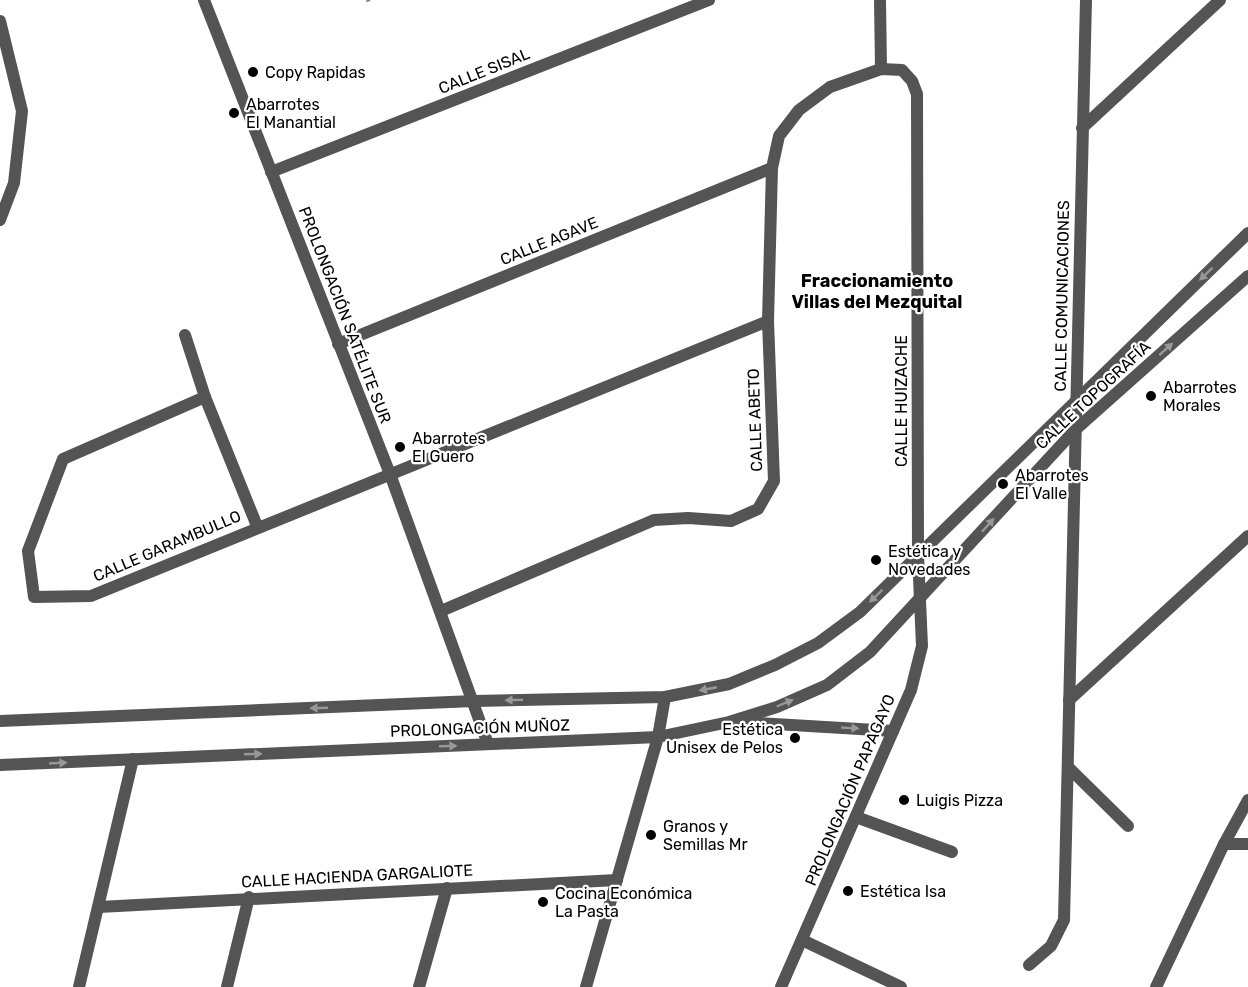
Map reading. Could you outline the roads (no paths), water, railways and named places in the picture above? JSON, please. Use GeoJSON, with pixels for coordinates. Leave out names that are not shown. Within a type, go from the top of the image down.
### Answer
{"type":"FeatureCollection","features":[{"type":"Feature","properties":{"kind":"street","name":"PROLONGACIÓN SATÉLITE SUR"},"geometry":{"type":"LineString","coordinates":[[204,0],[390,474],[488,744]]}},
{"type":"Feature","properties":{"kind":"street","name":"CALLE SISAL"},"geometry":{"type":"LineString","coordinates":[[271,172],[709,0]]}},
{"type":"Feature","properties":{"kind":"street"},"geometry":{"type":"LineString","coordinates":[[880,0],[881,69]]}},
{"type":"Feature","properties":{"kind":"street","name":"CALLE COMUNICACIONES"},"geometry":{"type":"LineString","coordinates":[[1029,965],[1051,946],[1064,920],[1086,0]]}},
{"type":"Feature","properties":{"kind":"street"},"geometry":{"type":"LineString","coordinates":[[1082,128],[1220,0]]}},
{"type":"Feature","properties":{"kind":"street"},"geometry":{"type":"LineString","coordinates":[[0,21],[22,111],[14,183],[0,220]]}},
{"type":"Feature","properties":{"kind":"street","name":"CALLE HUIZACHE"},"geometry":{"type":"LineString","coordinates":[[881,69],[902,70],[912,81],[917,94],[918,555],[921,600]]}},
{"type":"Feature","properties":{"kind":"street","name":"CALLE ABETO"},"geometry":{"type":"LineString","coordinates":[[441,611],[654,520],[688,518],[731,521],[758,510],[774,481],[768,321],[772,168],[779,136],[799,110],[830,87],[881,69]]}},
{"type":"Feature","properties":{"kind":"street","name":"CALLE AGAVE"},"geometry":{"type":"LineString","coordinates":[[338,344],[772,168]]}},
{"type":"Feature","properties":{"kind":"street","name":"CALLE TOPOGRAFÍA"},"geometry":{"type":"LineString","coordinates":[[918,555],[1248,233]]}},
{"type":"Feature","properties":{"kind":"street","name":"CALLE TOPOGRAFÍA"},"geometry":{"type":"LineString","coordinates":[[921,600],[1075,430],[1248,276]]}},
{"type":"Feature","properties":{"kind":"street"},"geometry":{"type":"LineString","coordinates":[[257,526],[768,321]]}},
{"type":"Feature","properties":{"kind":"street","name":"CALLE GARAMBULLO"},"geometry":{"type":"LineString","coordinates":[[184,335],[257,526],[91,596],[34,597],[28,551],[63,459],[206,397]]}},
{"type":"Feature","properties":{"kind":"street"},"geometry":{"type":"LineString","coordinates":[[1069,700],[1248,536]]}},
{"type":"Feature","properties":{"kind":"street","name":"PROLONGACIÓN MUÑOZ"},"geometry":{"type":"LineString","coordinates":[[0,721],[474,701],[665,697],[729,684],[818,643],[860,612],[918,555]]}},
{"type":"Feature","properties":{"kind":"street","name":"PROLONGACIÓN MUÑOZ"},"geometry":{"type":"LineString","coordinates":[[0,765],[658,737],[729,722],[777,707],[827,685],[870,652],[921,600]]}},
{"type":"Feature","properties":{"kind":"street","name":"PROLONGACIÓN PAPAGAYO"},"geometry":{"type":"LineString","coordinates":[[781,987],[911,690],[922,646],[921,600]]}},
{"type":"Feature","properties":{"kind":"street"},"geometry":{"type":"LineString","coordinates":[[586,987],[658,737],[665,697]]}},
{"type":"Feature","properties":{"kind":"street"},"geometry":{"type":"LineString","coordinates":[[729,722],[893,730]]}},
{"type":"Feature","properties":{"kind":"street"},"geometry":{"type":"LineString","coordinates":[[79,987],[134,759]]}},
{"type":"Feature","properties":{"kind":"street"},"geometry":{"type":"LineString","coordinates":[[1068,767],[1128,826]]}},
{"type":"Feature","properties":{"kind":"street"},"geometry":{"type":"LineString","coordinates":[[1156,987],[1224,844],[1248,800]]}},
{"type":"Feature","properties":{"kind":"street"},"geometry":{"type":"LineString","coordinates":[[856,818],[952,852]]}},
{"type":"Feature","properties":{"kind":"street"},"geometry":{"type":"LineString","coordinates":[[1224,844],[1248,844]]}},
{"type":"Feature","properties":{"kind":"street","name":"CALLE HACIENDA GARGALIOTE"},"geometry":{"type":"LineString","coordinates":[[99,907],[249,897],[617,880]]}},
{"type":"Feature","properties":{"kind":"street"},"geometry":{"type":"LineString","coordinates":[[419,987],[447,888]]}},
{"type":"Feature","properties":{"kind":"street"},"geometry":{"type":"LineString","coordinates":[[227,987],[249,897]]}},
{"type":"Feature","properties":{"kind":"street"},"geometry":{"type":"LineString","coordinates":[[802,940],[901,987]]}},
{"type":"Feature","properties":{"kind":"place","name":"Copy Rapidas"},"geometry":{"type":"Point","coordinates":[253,72]}},
{"type":"Feature","properties":{"kind":"place","name":"Abarrotes El Manantial"},"geometry":{"type":"Point","coordinates":[234,113]}},
{"type":"Feature","properties":{"kind":"place","name":"Abarrotes Morales"},"geometry":{"type":"Point","coordinates":[1151,396]}},
{"type":"Feature","properties":{"kind":"place","name":"Abarrotes El Guero"},"geometry":{"type":"Point","coordinates":[400,447]}},
{"type":"Feature","properties":{"kind":"place","name":"Abarrotes El Valle"},"geometry":{"type":"Point","coordinates":[1003,484]}},
{"type":"Feature","properties":{"kind":"place","name":"Estética y Novedades"},"geometry":{"type":"Point","coordinates":[876,560]}},
{"type":"Feature","properties":{"kind":"place","name":"Estética Unisex de Pelos"},"geometry":{"type":"Point","coordinates":[795,738]}},
{"type":"Feature","properties":{"kind":"place","name":"Luigis Pizza"},"geometry":{"type":"Point","coordinates":[904,800]}},
{"type":"Feature","properties":{"kind":"place","name":"Granos y Semillas Mr"},"geometry":{"type":"Point","coordinates":[651,835]}},
{"type":"Feature","properties":{"kind":"place","name":"Estética Isa"},"geometry":{"type":"Point","coordinates":[848,891]}},
{"type":"Feature","properties":{"kind":"place","name":"Cocina Económica La Pasta"},"geometry":{"type":"Point","coordinates":[543,902]}},
{"type":"Feature","properties":{"kind":"district","name":"Fraccionamiento Villas del Mezquital"},"geometry":{"type":"Point","coordinates":[877,291]}}]}
